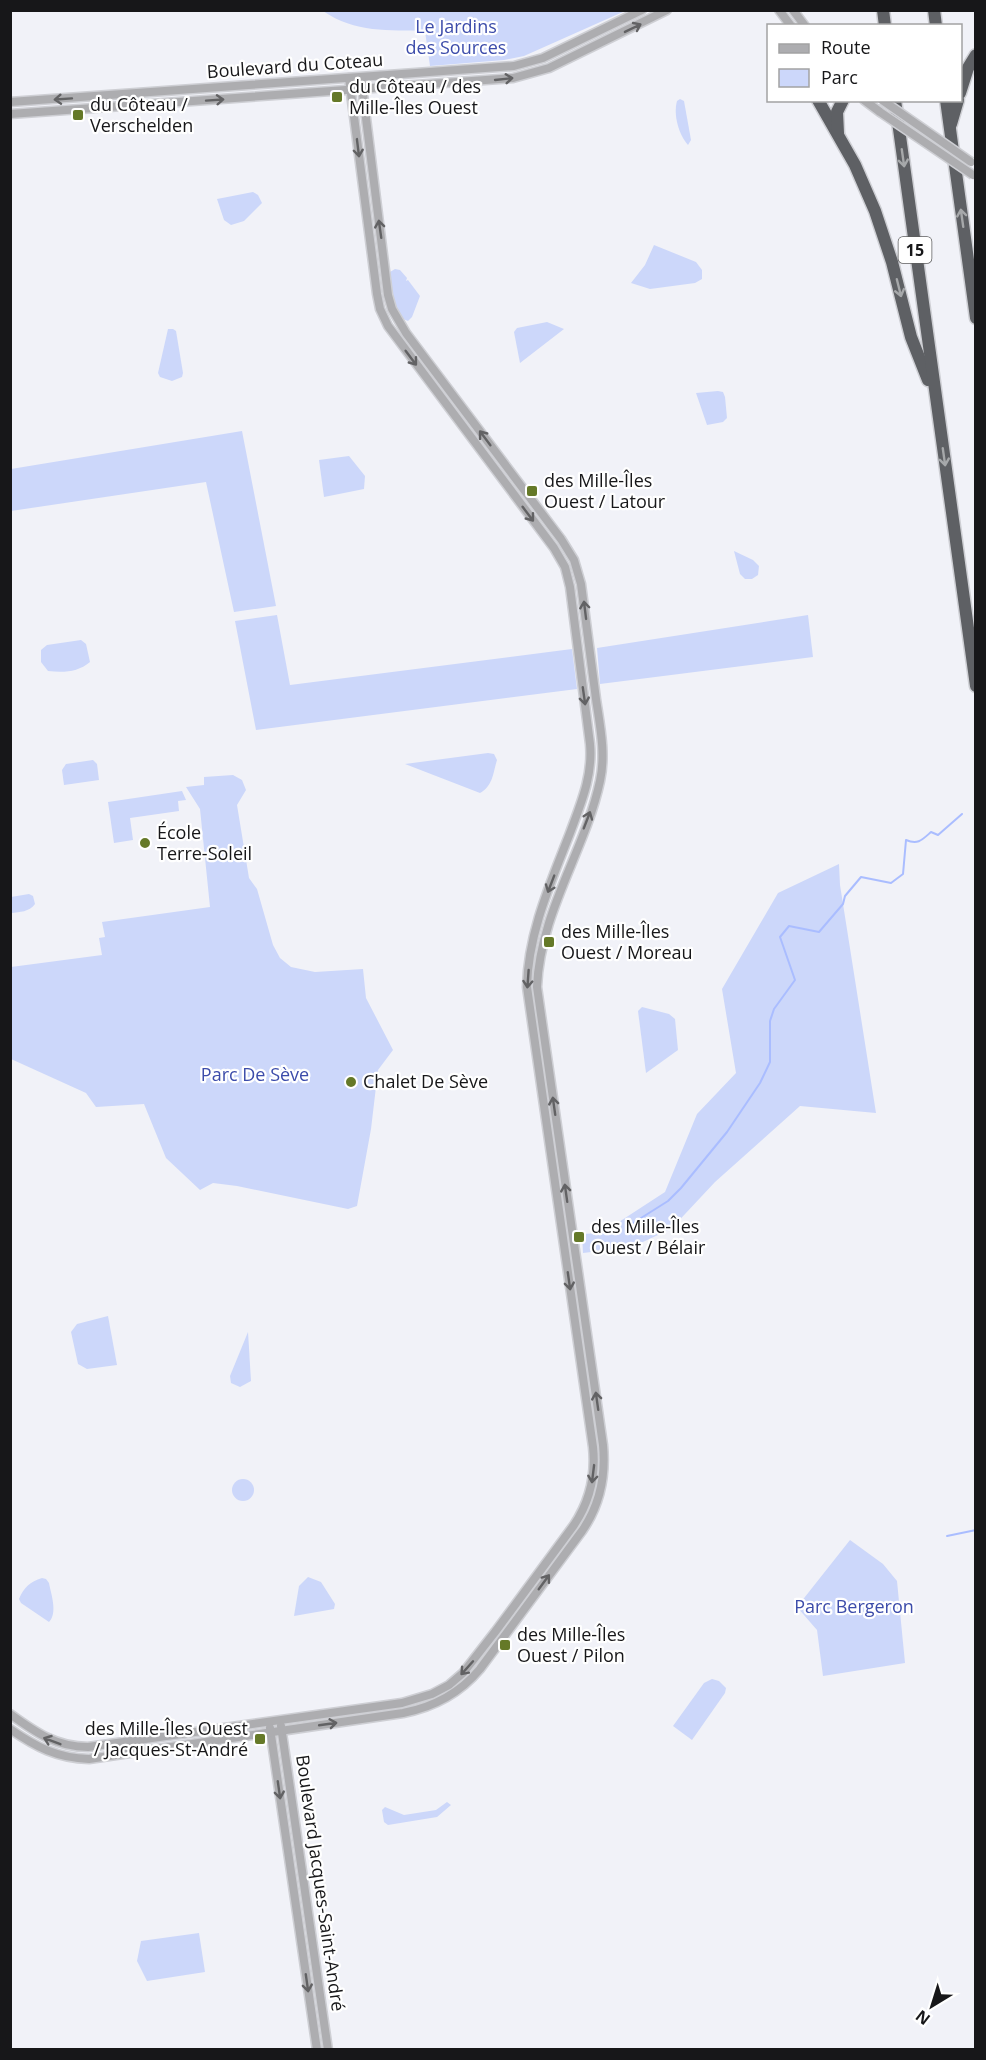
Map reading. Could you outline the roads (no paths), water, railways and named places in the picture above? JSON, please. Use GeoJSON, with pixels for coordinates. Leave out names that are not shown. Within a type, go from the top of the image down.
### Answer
{"type":"FeatureCollection","features":[{"type":"Feature","properties":{"kind":"highway"},"geometry":{"type":"LineString","coordinates":[[962,87],[975,55]]}},
{"type":"Feature","properties":{"kind":"highway"},"geometry":{"type":"LineString","coordinates":[[819,102],[826,118],[838,133],[879,221],[911,337],[936,399]]}},
{"type":"Feature","properties":{"kind":"highway"},"geometry":{"type":"LineString","coordinates":[[838,133],[837,112],[842,102]]}},
{"type":"Feature","properties":{"kind":"highway","name":"15"},"geometry":{"type":"LineString","coordinates":[[895,102],[975,686]]}},
{"type":"Feature","properties":{"kind":"highway"},"geometry":{"type":"LineString","coordinates":[[946,102],[975,318]]}},
{"type":"Feature","properties":{"kind":"highway"},"geometry":{"type":"LineString","coordinates":[[950,128],[957,102]]}},
{"type":"Feature","properties":{"kind":"street","name":"Boulevard du Coteau"},"geometry":{"type":"LineString","coordinates":[[10,102],[498,68],[521,64],[551,54],[642,10]]}},
{"type":"Feature","properties":{"kind":"street","name":"Boulevard du Coteau"},"geometry":{"type":"LineString","coordinates":[[10,114],[505,80],[533,74],[555,65],[667,10]]}},
{"type":"Feature","properties":{"kind":"street"},"geometry":{"type":"LineString","coordinates":[[778,10],[789,24]]}},
{"type":"Feature","properties":{"kind":"street"},"geometry":{"type":"LineString","coordinates":[[793,10],[804,24]]}},
{"type":"Feature","properties":{"kind":"street"},"geometry":{"type":"LineString","coordinates":[[10,1729],[40,1749],[70,1758],[95,1758],[270,1732],[281,1726],[410,1702],[432,1695],[454,1681],[477,1657],[577,1520],[588,1497],[594,1468],[593,1447],[527,987],[529,962],[539,915],[584,796],[590,769],[590,744],[570,587],[565,567],[554,548],[383,317],[378,299],[349,78]]}},
{"type":"Feature","properties":{"kind":"street"},"geometry":{"type":"LineString","coordinates":[[10,1714],[42,1736],[73,1747],[92,1747],[269,1722],[281,1726],[415,1711],[447,1697],[467,1683],[480,1669],[586,1525],[597,1502],[605,1470],[600,1422],[537,993],[539,964],[548,925],[593,805],[602,768],[602,740],[581,579],[574,560],[561,539],[403,328],[392,309],[361,78]]}},
{"type":"Feature","properties":{"kind":"street"},"geometry":{"type":"LineString","coordinates":[[867,102],[974,176]]}},
{"type":"Feature","properties":{"kind":"street"},"geometry":{"type":"LineString","coordinates":[[885,102],[973,163]]}},
{"type":"Feature","properties":{"kind":"street","name":"Boulevard Jacques-Saint-André"},"geometry":{"type":"LineString","coordinates":[[269,1722],[317,2049]]}},
{"type":"Feature","properties":{"kind":"street","name":"Boulevard Jacques-Saint-André"},"geometry":{"type":"LineString","coordinates":[[281,1726],[328,2049]]}},
{"type":"Feature","properties":{"kind":"waterway"},"geometry":{"type":"LineString","coordinates":[[630,1225],[668,1201],[681,1188],[727,1132],[760,1083],[770,1062],[770,1021],[774,1009],[795,980],[780,937],[789,926],[819,932],[843,904],[845,896],[861,877],[891,883],[903,874],[906,840],[920,841],[931,832],[938,835],[962,814]]}},
{"type":"Feature","properties":{"kind":"waterway"},"geometry":{"type":"LineString","coordinates":[[947,1536],[976,1530]]}},
{"type":"Feature","properties":{"kind":"place","name":"du Côteau / des Mille-Îles Ouest"},"geometry":{"type":"Point","coordinates":[337,97]}},
{"type":"Feature","properties":{"kind":"place","name":"du Côteau / Verschelden"},"geometry":{"type":"Point","coordinates":[78,115]}},
{"type":"Feature","properties":{"kind":"place","name":"des Mille-Îles Ouest / Latour"},"geometry":{"type":"Point","coordinates":[532,491]}},
{"type":"Feature","properties":{"kind":"place","name":"École Terre-Soleil"},"geometry":{"type":"Point","coordinates":[145,843]}},
{"type":"Feature","properties":{"kind":"place","name":"des Mille-Îles Ouest / Moreau"},"geometry":{"type":"Point","coordinates":[549,942]}},
{"type":"Feature","properties":{"kind":"place","name":"Chalet De Sève"},"geometry":{"type":"Point","coordinates":[351,1082]}},
{"type":"Feature","properties":{"kind":"place","name":"des Mille-Îles Ouest / Bélair"},"geometry":{"type":"Point","coordinates":[579,1237]}},
{"type":"Feature","properties":{"kind":"place","name":"des Mille-Îles Ouest / Pilon"},"geometry":{"type":"Point","coordinates":[505,1645]}},
{"type":"Feature","properties":{"kind":"place","name":"des Mille-Îles Ouest / Jacques-St-André"},"geometry":{"type":"Point","coordinates":[260,1739]}},
{"type":"Feature","properties":{"kind":"park label","name":"Le Jardins des Sources"},"geometry":{"type":"Point","coordinates":[456,37]}},
{"type":"Feature","properties":{"kind":"park label","name":"Parc De Sève"},"geometry":{"type":"Point","coordinates":[255,1075]}},
{"type":"Feature","properties":{"kind":"park label","name":"Parc Bergeron"},"geometry":{"type":"Point","coordinates":[854,1607]}}]}
